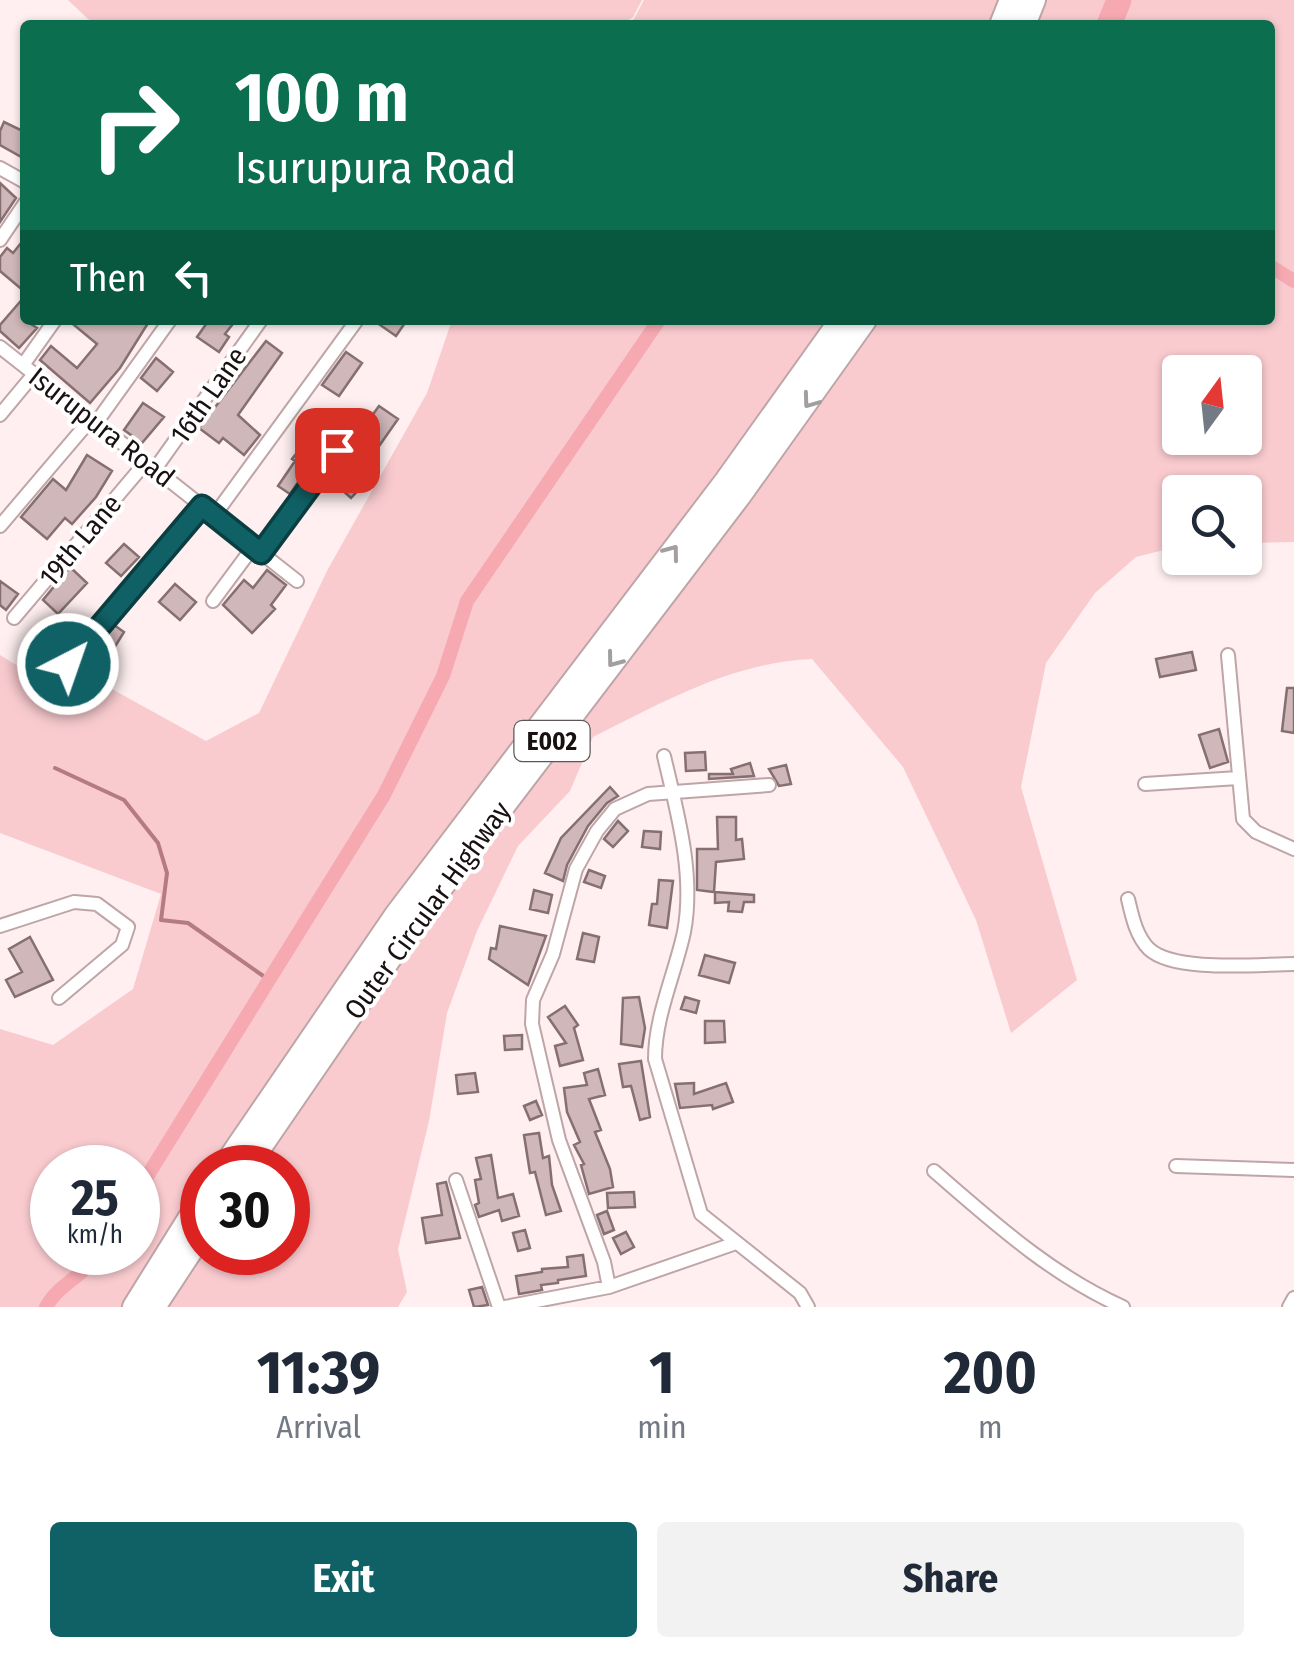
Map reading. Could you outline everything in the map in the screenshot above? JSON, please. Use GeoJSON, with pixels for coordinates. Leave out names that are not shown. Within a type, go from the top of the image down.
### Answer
{"type":"FeatureCollection","features":[{"type":"Feature","properties":{"kind":"highway","name":"Outer Circular Highway"},"geometry":{"type":"LineString","coordinates":[[239,1145],[385,931],[726,481],[837,325]]}},
{"type":"Feature","properties":{"kind":"highway","name":"Outer Circular Highway"},"geometry":{"type":"LineString","coordinates":[[262,1145],[412,926],[752,479],[860,325]]}},
{"type":"Feature","properties":{"kind":"highway"},"geometry":{"type":"LineString","coordinates":[[134,1307],[180,1233]]}},
{"type":"Feature","properties":{"kind":"highway"},"geometry":{"type":"LineString","coordinates":[[154,1307],[180,1267]]}},
{"type":"Feature","properties":{"kind":"street"},"geometry":{"type":"LineString","coordinates":[[0,240],[20,211]]}},
{"type":"Feature","properties":{"kind":"street"},"geometry":{"type":"LineString","coordinates":[[0,416],[52,325]]}},
{"type":"Feature","properties":{"kind":"street"},"geometry":{"type":"LineString","coordinates":[[0,526],[94,421],[166,325]]}},
{"type":"Feature","properties":{"kind":"street","name":"16th Lane"},"geometry":{"type":"LineString","coordinates":[[150,466],[256,325]]}},
{"type":"Feature","properties":{"kind":"street"},"geometry":{"type":"LineString","coordinates":[[68,664],[208,511],[353,325]]}},
{"type":"Feature","properties":{"kind":"street","name":"Isurupura Road"},"geometry":{"type":"LineString","coordinates":[[0,347],[297,581]]}},
{"type":"Feature","properties":{"kind":"street"},"geometry":{"type":"LineString","coordinates":[[213,601],[337,450]]}},
{"type":"Feature","properties":{"kind":"street","name":"19th Lane"},"geometry":{"type":"LineString","coordinates":[[14,618],[150,466]]}},
{"type":"Feature","properties":{"kind":"street"},"geometry":{"type":"LineString","coordinates":[[1228,655],[1243,819],[1256,832],[1294,849]]}},
{"type":"Feature","properties":{"kind":"street"},"geometry":{"type":"LineString","coordinates":[[664,756],[686,868],[685,928],[655,1039],[655,1060],[701,1214],[800,1293],[808,1307]]}},
{"type":"Feature","properties":{"kind":"street"},"geometry":{"type":"LineString","coordinates":[[1145,784],[1238,778]]}},
{"type":"Feature","properties":{"kind":"street"},"geometry":{"type":"LineString","coordinates":[[609,1287],[604,1262],[559,1140],[532,1024],[533,1000],[553,954],[576,869],[615,809],[648,794],[769,785]]}},
{"type":"Feature","properties":{"kind":"street"},"geometry":{"type":"LineString","coordinates":[[1128,900],[1134,924],[1150,949],[1175,963],[1294,964]]}},
{"type":"Feature","properties":{"kind":"street"},"geometry":{"type":"LineString","coordinates":[[0,926],[74,902],[98,904],[128,927],[122,945],[60,998]]}},
{"type":"Feature","properties":{"kind":"street"},"geometry":{"type":"LineString","coordinates":[[1176,1166],[1294,1170]]}},
{"type":"Feature","properties":{"kind":"street"},"geometry":{"type":"LineString","coordinates":[[934,1170],[1018,1244],[1095,1302],[1123,1307]]}},
{"type":"Feature","properties":{"kind":"street"},"geometry":{"type":"LineString","coordinates":[[456,1180],[502,1307],[609,1287],[736,1243]]}},
{"type":"Feature","properties":{"kind":"street"},"geometry":{"type":"LineString","coordinates":[[1290,1307],[1294,1298]]}},
{"type":"Feature","properties":{"kind":"shaded area"},"geometry":{"type":"Polygon","coordinates":[[[68,0],[642,0],[629,20],[88,19],[68,0]]]}},
{"type":"Feature","properties":{"kind":"shaded area"},"geometry":{"type":"Polygon","coordinates":[[[644,0],[1294,0],[1294,542],[1262,543],[1262,475],[1162,475],[1162,550],[1136,557],[1095,593],[1046,663],[1021,787],[1077,980],[1011,1033],[976,920],[903,767],[812,659],[726,676],[593,737],[570,791],[518,846],[477,931],[447,1013],[429,1121],[398,1249],[407,1292],[398,1307],[0,1307],[0,1029],[53,1045],[133,989],[161,894],[0,833],[0,655],[70,698],[92,669],[101,683],[206,741],[259,713],[328,569],[427,393],[450,325],[1275,325],[1275,20],[632,20],[644,0]]]}},
{"type":"Feature","properties":{"kind":"building"},"geometry":{"type":"Polygon","coordinates":[[[4,122],[20,130],[20,156],[0,145],[4,122]]]}},
{"type":"Feature","properties":{"kind":"building"},"geometry":{"type":"Polygon","coordinates":[[[0,183],[16,198],[0,222],[0,183]]]}},
{"type":"Feature","properties":{"kind":"building"},"geometry":{"type":"Polygon","coordinates":[[[20,244],[20,288],[0,271],[0,257],[7,248],[13,253],[20,244]]]}},
{"type":"Feature","properties":{"kind":"building"},"geometry":{"type":"Polygon","coordinates":[[[20,302],[20,325],[37,328],[19,348],[0,331],[0,325],[20,302]]]}},
{"type":"Feature","properties":{"kind":"building"},"geometry":{"type":"Polygon","coordinates":[[[74,325],[147,325],[120,368],[90,403],[40,360],[51,346],[77,368],[97,344],[74,325]]]}},
{"type":"Feature","properties":{"kind":"building"},"geometry":{"type":"Polygon","coordinates":[[[205,325],[232,325],[219,352],[197,337],[205,325]]]}},
{"type":"Feature","properties":{"kind":"building"},"geometry":{"type":"Polygon","coordinates":[[[380,325],[404,325],[396,336],[380,325]]]}},
{"type":"Feature","properties":{"kind":"building"},"geometry":{"type":"Polygon","coordinates":[[[266,341],[282,353],[238,415],[260,435],[244,455],[223,438],[219,443],[199,428],[266,341]]]}},
{"type":"Feature","properties":{"kind":"building"},"geometry":{"type":"Polygon","coordinates":[[[346,352],[362,363],[339,396],[322,385],[346,352]]]}},
{"type":"Feature","properties":{"kind":"building"},"geometry":{"type":"Polygon","coordinates":[[[156,358],[173,372],[157,391],[141,378],[156,358]]]}},
{"type":"Feature","properties":{"kind":"building"},"geometry":{"type":"Polygon","coordinates":[[[143,403],[164,417],[142,443],[124,430],[143,403]]]}},
{"type":"Feature","properties":{"kind":"building"},"geometry":{"type":"Polygon","coordinates":[[[379,406],[398,419],[377,449],[358,435],[379,406]]]}},
{"type":"Feature","properties":{"kind":"building"},"geometry":{"type":"Polygon","coordinates":[[[314,431],[331,444],[290,494],[278,486],[295,461],[292,459],[314,431]]]}},
{"type":"Feature","properties":{"kind":"building"},"geometry":{"type":"Polygon","coordinates":[[[348,451],[373,474],[351,498],[329,478],[348,451]]]}},
{"type":"Feature","properties":{"kind":"building"},"geometry":{"type":"Polygon","coordinates":[[[87,455],[112,471],[72,524],[65,518],[47,539],[21,517],[53,479],[66,490],[87,455]]]}},
{"type":"Feature","properties":{"kind":"building"},"geometry":{"type":"Polygon","coordinates":[[[124,544],[139,557],[121,576],[106,563],[124,544]]]}},
{"type":"Feature","properties":{"kind":"building"},"geometry":{"type":"Polygon","coordinates":[[[70,567],[87,583],[58,614],[43,600],[70,567]]]}},
{"type":"Feature","properties":{"kind":"building"},"geometry":{"type":"Polygon","coordinates":[[[267,570],[286,585],[271,605],[275,609],[252,633],[223,605],[244,580],[253,588],[267,570]]]}},
{"type":"Feature","properties":{"kind":"building"},"geometry":{"type":"Polygon","coordinates":[[[0,581],[18,594],[6,610],[0,605],[0,581]]]}},
{"type":"Feature","properties":{"kind":"building"},"geometry":{"type":"Polygon","coordinates":[[[175,584],[196,602],[180,620],[159,602],[175,584]]]}},
{"type":"Feature","properties":{"kind":"building"},"geometry":{"type":"Polygon","coordinates":[[[54,622],[75,641],[55,669],[31,648],[54,622]]]}},
{"type":"Feature","properties":{"kind":"building"},"geometry":{"type":"Polygon","coordinates":[[[114,625],[124,632],[111,653],[98,644],[114,625]]]}},
{"type":"Feature","properties":{"kind":"building"},"geometry":{"type":"Polygon","coordinates":[[[1192,652],[1196,670],[1160,677],[1156,659],[1192,652]]]}},
{"type":"Feature","properties":{"kind":"building"},"geometry":{"type":"Polygon","coordinates":[[[1287,688],[1294,688],[1294,733],[1282,731],[1287,688]]]}},
{"type":"Feature","properties":{"kind":"building"},"geometry":{"type":"Polygon","coordinates":[[[1219,729],[1228,762],[1210,768],[1199,735],[1219,729]]]}},
{"type":"Feature","properties":{"kind":"building"},"geometry":{"type":"Polygon","coordinates":[[[705,752],[706,770],[686,771],[685,753],[705,752]]]}},
{"type":"Feature","properties":{"kind":"building"},"geometry":{"type":"Polygon","coordinates":[[[750,763],[754,776],[709,779],[709,774],[733,774],[731,769],[750,763]]]}},
{"type":"Feature","properties":{"kind":"building"},"geometry":{"type":"Polygon","coordinates":[[[786,765],[791,784],[779,786],[769,769],[786,765]]]}},
{"type":"Feature","properties":{"kind":"building"},"geometry":{"type":"Polygon","coordinates":[[[610,787],[618,796],[588,826],[563,881],[545,873],[561,838],[610,787]]]}},
{"type":"Feature","properties":{"kind":"building"},"geometry":{"type":"Polygon","coordinates":[[[717,817],[736,817],[736,840],[742,839],[744,859],[716,862],[714,892],[697,890],[697,849],[718,849],[717,817]]]}},
{"type":"Feature","properties":{"kind":"building"},"geometry":{"type":"Polygon","coordinates":[[[618,821],[628,831],[613,847],[604,839],[618,821]]]}},
{"type":"Feature","properties":{"kind":"building"},"geometry":{"type":"Polygon","coordinates":[[[644,831],[661,832],[660,849],[642,847],[644,831]]]}},
{"type":"Feature","properties":{"kind":"building"},"geometry":{"type":"Polygon","coordinates":[[[589,870],[605,876],[601,888],[584,882],[589,870]]]}},
{"type":"Feature","properties":{"kind":"building"},"geometry":{"type":"Polygon","coordinates":[[[659,880],[673,881],[667,928],[649,925],[652,904],[657,904],[659,880]]]}},
{"type":"Feature","properties":{"kind":"building"},"geometry":{"type":"Polygon","coordinates":[[[534,890],[552,895],[548,913],[530,909],[534,890]]]}},
{"type":"Feature","properties":{"kind":"building"},"geometry":{"type":"Polygon","coordinates":[[[715,892],[754,895],[754,902],[744,902],[742,912],[728,911],[729,902],[715,903],[715,892]]]}},
{"type":"Feature","properties":{"kind":"building"},"geometry":{"type":"Polygon","coordinates":[[[500,926],[546,936],[528,985],[489,959],[491,948],[496,949],[500,926]]]}},
{"type":"Feature","properties":{"kind":"building"},"geometry":{"type":"Polygon","coordinates":[[[583,933],[599,937],[594,962],[577,959],[583,933]]]}},
{"type":"Feature","properties":{"kind":"building"},"geometry":{"type":"Polygon","coordinates":[[[30,937],[53,980],[15,997],[6,980],[22,972],[9,949],[30,937]]]}},
{"type":"Feature","properties":{"kind":"building"},"geometry":{"type":"Polygon","coordinates":[[[705,955],[735,963],[729,983],[699,975],[705,955]]]}},
{"type":"Feature","properties":{"kind":"building"},"geometry":{"type":"Polygon","coordinates":[[[639,997],[645,1028],[642,1047],[621,1044],[623,998],[639,997]]]}},
{"type":"Feature","properties":{"kind":"building"},"geometry":{"type":"Polygon","coordinates":[[[685,997],[699,1001],[696,1013],[681,1009],[685,997]]]}},
{"type":"Feature","properties":{"kind":"building"},"geometry":{"type":"Polygon","coordinates":[[[565,1006],[578,1025],[574,1028],[583,1060],[560,1066],[555,1046],[566,1043],[548,1017],[565,1006]]]}},
{"type":"Feature","properties":{"kind":"building"},"geometry":{"type":"Polygon","coordinates":[[[705,1021],[724,1021],[725,1042],[705,1043],[705,1021]]]}},
{"type":"Feature","properties":{"kind":"building"},"geometry":{"type":"Polygon","coordinates":[[[522,1035],[522,1049],[505,1050],[504,1036],[522,1035]]]}},
{"type":"Feature","properties":{"kind":"building"},"geometry":{"type":"Polygon","coordinates":[[[641,1061],[650,1117],[640,1120],[631,1086],[623,1087],[619,1064],[641,1061]]]}},
{"type":"Feature","properties":{"kind":"building"},"geometry":{"type":"Polygon","coordinates":[[[598,1069],[605,1095],[589,1099],[601,1130],[595,1132],[613,1187],[589,1194],[581,1165],[584,1164],[574,1145],[580,1142],[567,1112],[564,1088],[587,1085],[584,1073],[598,1069]]]}},
{"type":"Feature","properties":{"kind":"building"},"geometry":{"type":"Polygon","coordinates":[[[475,1073],[478,1092],[458,1094],[456,1075],[475,1073]]]}},
{"type":"Feature","properties":{"kind":"building"},"geometry":{"type":"Polygon","coordinates":[[[694,1083],[694,1094],[726,1083],[733,1102],[713,1109],[712,1105],[680,1108],[675,1084],[694,1083]]]}},
{"type":"Feature","properties":{"kind":"building"},"geometry":{"type":"Polygon","coordinates":[[[536,1101],[542,1115],[530,1120],[524,1106],[536,1101]]]}},
{"type":"Feature","properties":{"kind":"building"},"geometry":{"type":"Polygon","coordinates":[[[539,1133],[543,1158],[549,1156],[552,1185],[561,1211],[546,1215],[535,1172],[530,1173],[524,1135],[539,1133]]]}},
{"type":"Feature","properties":{"kind":"building"},"geometry":{"type":"Polygon","coordinates":[[[491,1155],[498,1198],[513,1194],[519,1216],[502,1221],[499,1210],[479,1217],[475,1180],[481,1179],[476,1158],[491,1155]]]}},
{"type":"Feature","properties":{"kind":"building"},"geometry":{"type":"Polygon","coordinates":[[[446,1182],[460,1238],[426,1243],[422,1218],[442,1215],[437,1184],[446,1182]]]}},
{"type":"Feature","properties":{"kind":"building"},"geometry":{"type":"Polygon","coordinates":[[[634,1192],[635,1207],[608,1208],[607,1193],[634,1192]]]}},
{"type":"Feature","properties":{"kind":"building"},"geometry":{"type":"Polygon","coordinates":[[[607,1211],[614,1230],[604,1234],[597,1215],[607,1211]]]}},
{"type":"Feature","properties":{"kind":"building"},"geometry":{"type":"Polygon","coordinates":[[[525,1230],[530,1248],[518,1251],[513,1233],[525,1230]]]}},
{"type":"Feature","properties":{"kind":"building"},"geometry":{"type":"Polygon","coordinates":[[[626,1232],[634,1247],[621,1254],[613,1238],[626,1232]]]}},
{"type":"Feature","properties":{"kind":"building"},"geometry":{"type":"Polygon","coordinates":[[[583,1255],[586,1276],[558,1280],[541,1285],[542,1290],[519,1294],[516,1276],[568,1267],[567,1257],[583,1255]]]}},
{"type":"Feature","properties":{"kind":"building"},"geometry":{"type":"Polygon","coordinates":[[[482,1287],[488,1305],[474,1307],[469,1290],[482,1287]]]}},
{"type":"Feature","properties":{"kind":"waterway"},"geometry":{"type":"LineString","coordinates":[[1111,20],[1119,0]]}},
{"type":"Feature","properties":{"kind":"waterway"},"geometry":{"type":"LineString","coordinates":[[1275,269],[1294,281]]}},
{"type":"Feature","properties":{"kind":"waterway"},"geometry":{"type":"LineString","coordinates":[[160,1156],[384,795],[443,676],[467,601],[656,325]]}},
{"type":"Feature","properties":{"kind":"waterway"},"geometry":{"type":"LineString","coordinates":[[55,768],[124,800],[158,843],[167,873],[161,920],[188,923],[269,980]]}},
{"type":"Feature","properties":{"kind":"waterway"},"geometry":{"type":"LineString","coordinates":[[46,1307],[78,1275]]}},
{"type":"Feature","properties":{"kind":"route"},"geometry":{"type":"LineString","coordinates":[[68,664],[202,506],[261,553],[337,450]]}}]}
